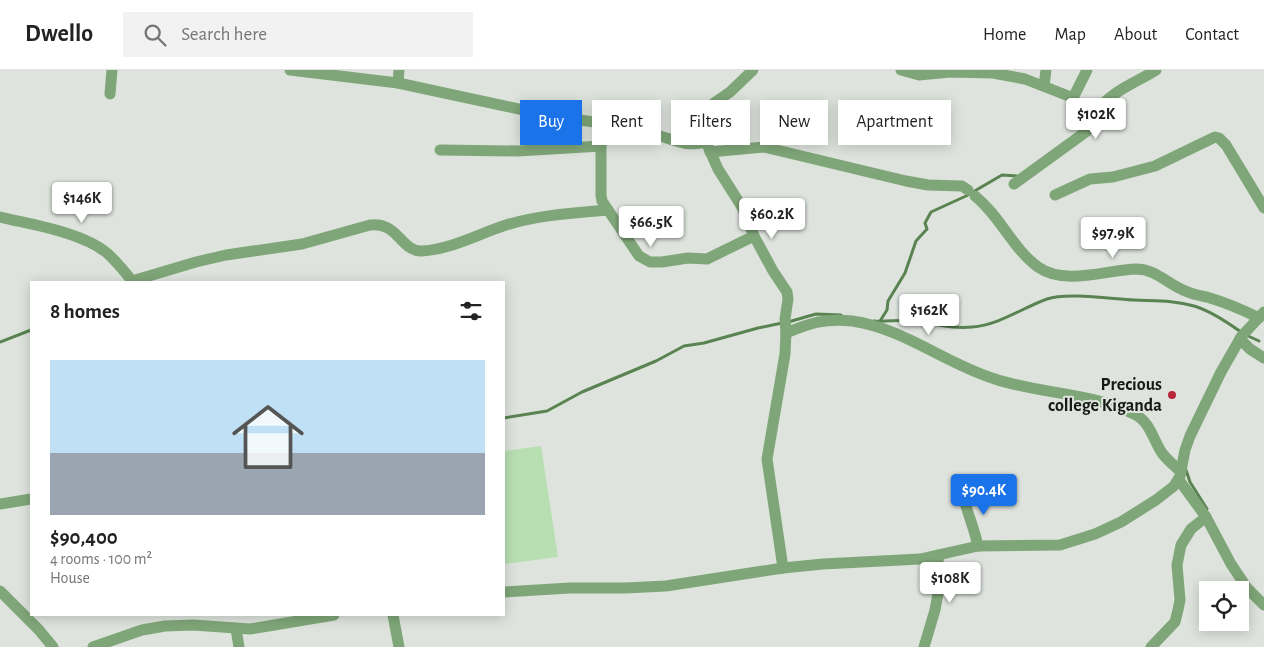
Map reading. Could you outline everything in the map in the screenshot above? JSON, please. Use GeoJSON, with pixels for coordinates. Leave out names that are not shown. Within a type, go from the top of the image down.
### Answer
{"type":"FeatureCollection","features":[{"type":"Feature","properties":{"kind":"street"},"geometry":{"type":"LineString","coordinates":[[110,94],[112,70]]}},
{"type":"Feature","properties":{"kind":"street"},"geometry":{"type":"LineString","coordinates":[[290,70],[398,83],[551,116],[592,122]]}},
{"type":"Feature","properties":{"kind":"street"},"geometry":{"type":"LineString","coordinates":[[398,83],[399,70]]}},
{"type":"Feature","properties":{"kind":"street"},"geometry":{"type":"LineString","coordinates":[[753,70],[730,92],[704,110],[701,116],[708,147],[718,169],[742,207],[754,236],[787,292],[785,354],[767,459],[783,568]]}},
{"type":"Feature","properties":{"kind":"street"},"geometry":{"type":"LineString","coordinates":[[902,70],[919,75],[950,72],[993,73],[1025,79],[1070,97],[1074,96],[1087,70]]}},
{"type":"Feature","properties":{"kind":"street"},"geometry":{"type":"LineString","coordinates":[[1044,86],[1046,70]]}},
{"type":"Feature","properties":{"kind":"street"},"geometry":{"type":"LineString","coordinates":[[1014,184],[1087,131],[1092,125],[1098,109],[1122,88],[1156,70]]}},
{"type":"Feature","properties":{"kind":"street"},"geometry":{"type":"LineString","coordinates":[[505,592],[570,588],[666,586],[783,568],[823,564],[898,561],[978,546],[1060,545],[1078,540],[1121,522],[1174,486],[1180,476],[1185,450],[1197,418],[1208,400],[1220,372],[1240,338],[1262,315],[1185,292],[1160,275],[1137,269],[1092,275],[1058,275],[1039,268],[1027,257],[988,206],[962,186],[928,185],[906,181],[764,147],[685,145],[661,137]]}},
{"type":"Feature","properties":{"kind":"street"},"geometry":{"type":"LineString","coordinates":[[1055,195],[1090,179],[1113,177],[1155,166],[1215,137],[1220,138],[1226,145],[1264,208]]}},
{"type":"Feature","properties":{"kind":"street"},"geometry":{"type":"LineString","coordinates":[[440,150],[518,151],[601,146],[601,195],[608,210],[639,256],[650,262],[688,258],[707,259],[754,236]]}},
{"type":"Feature","properties":{"kind":"street"},"geometry":{"type":"LineString","coordinates":[[136,281],[196,262],[226,255],[302,244],[370,225],[380,224],[388,226],[412,248],[420,251],[446,247],[506,225],[541,216],[608,210]]}},
{"type":"Feature","properties":{"kind":"street"},"geometry":{"type":"LineString","coordinates":[[0,218],[77,236],[106,253],[132,281]]}},
{"type":"Feature","properties":{"kind":"street"},"geometry":{"type":"LineString","coordinates":[[785,327],[820,321],[850,321],[863,324],[883,329],[973,371],[1010,384],[1074,395],[1111,405],[1134,414],[1144,421],[1164,455],[1180,476],[1206,517],[1236,572],[1247,588],[1264,605]]}},
{"type":"Feature","properties":{"kind":"street"},"geometry":{"type":"LineString","coordinates":[[1240,338],[1250,349],[1264,358]]}},
{"type":"Feature","properties":{"kind":"street"},"geometry":{"type":"LineString","coordinates":[[962,491],[978,546]]}},
{"type":"Feature","properties":{"kind":"street"},"geometry":{"type":"LineString","coordinates":[[0,504],[30,498]]}},
{"type":"Feature","properties":{"kind":"street"},"geometry":{"type":"LineString","coordinates":[[1151,647],[1175,622],[1180,600],[1177,565],[1181,545],[1191,529],[1206,517]]}},
{"type":"Feature","properties":{"kind":"street"},"geometry":{"type":"LineString","coordinates":[[924,647],[935,610],[939,588],[938,555]]}},
{"type":"Feature","properties":{"kind":"street"},"geometry":{"type":"LineString","coordinates":[[0,591],[39,630],[53,647]]}},
{"type":"Feature","properties":{"kind":"street"},"geometry":{"type":"LineString","coordinates":[[222,616],[223,627]]}},
{"type":"Feature","properties":{"kind":"street"},"geometry":{"type":"LineString","coordinates":[[93,647],[142,630],[193,625],[250,629],[328,616]]}},
{"type":"Feature","properties":{"kind":"street"},"geometry":{"type":"LineString","coordinates":[[393,616],[399,647]]}},
{"type":"Feature","properties":{"kind":"street"},"geometry":{"type":"LineString","coordinates":[[236,629],[239,647]]}},
{"type":"Feature","properties":{"kind":"green space"},"geometry":{"type":"Polygon","coordinates":[[[541,446],[558,557],[505,564],[505,451],[541,446]]]}},
{"type":"Feature","properties":{"kind":"waterway"},"geometry":{"type":"LineString","coordinates":[[880,321],[887,310],[888,301],[905,273],[916,241],[927,229],[925,223],[931,212],[966,196],[1002,175],[1017,176]]}},
{"type":"Feature","properties":{"kind":"waterway"},"geometry":{"type":"LineString","coordinates":[[874,321],[911,320],[951,327],[982,326],[1001,320],[1047,299],[1078,296],[1187,304],[1213,314],[1241,332]]}},
{"type":"Feature","properties":{"kind":"waterway"},"geometry":{"type":"LineString","coordinates":[[788,322],[816,314],[841,315]]}},
{"type":"Feature","properties":{"kind":"waterway"},"geometry":{"type":"LineString","coordinates":[[505,418],[547,411],[582,392],[656,361],[684,346],[704,343],[782,323]]}},
{"type":"Feature","properties":{"kind":"waterway"},"geometry":{"type":"LineString","coordinates":[[0,342],[30,330]]}},
{"type":"Feature","properties":{"kind":"waterway"},"geometry":{"type":"LineString","coordinates":[[1246,335],[1259,341]]}},
{"type":"Feature","properties":{"kind":"waterway"},"geometry":{"type":"LineString","coordinates":[[1186,470],[1190,482],[1207,509]]}},
{"type":"Feature","properties":{"kind":"place","name":"Precious college Kiganda"},"geometry":{"type":"Point","coordinates":[1172,395]}}]}
